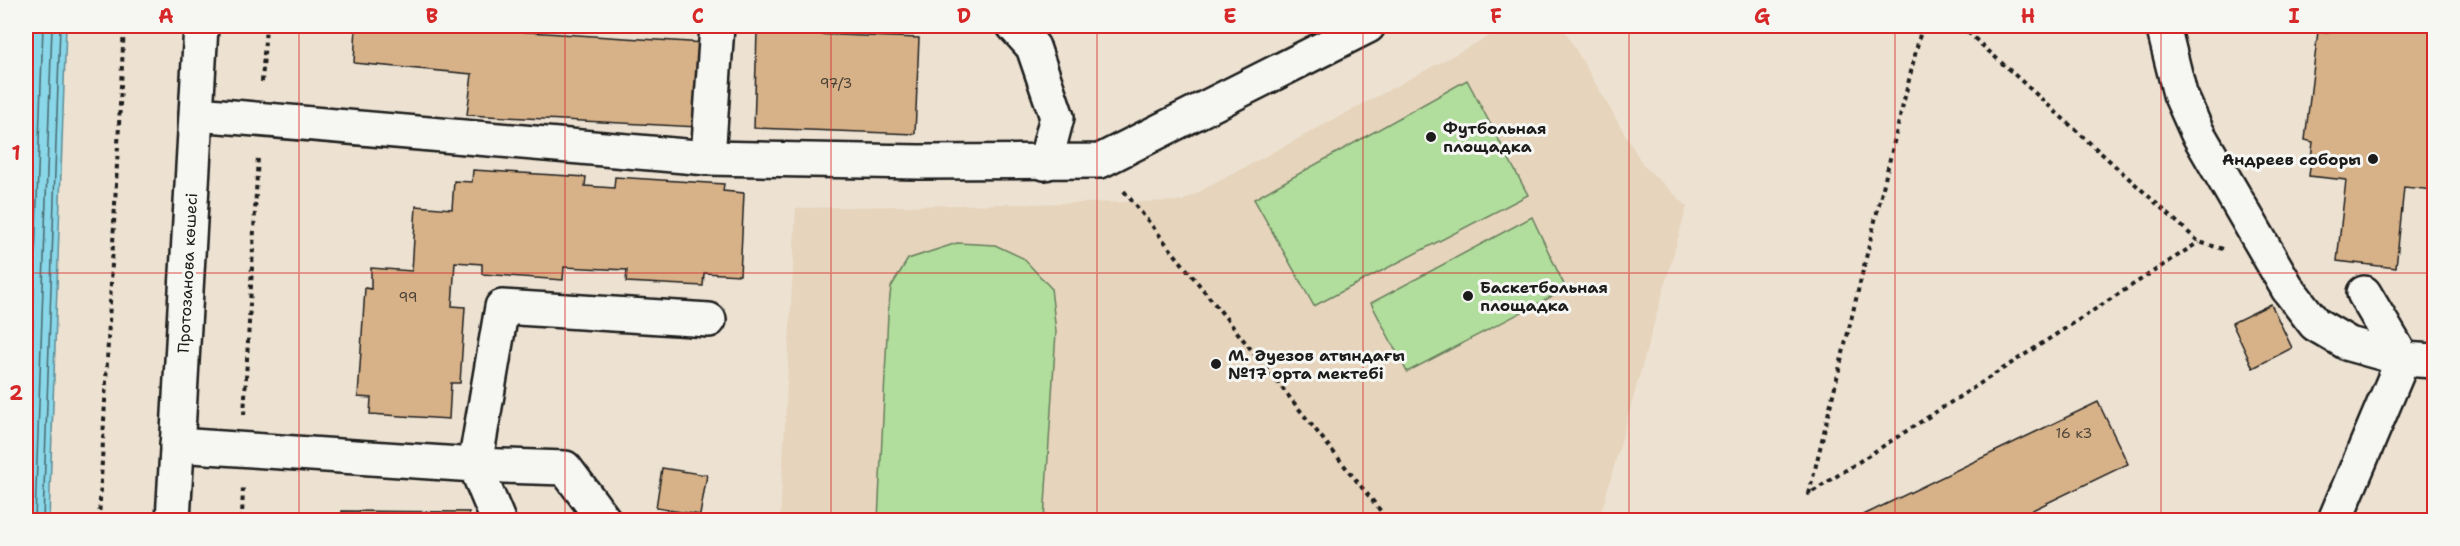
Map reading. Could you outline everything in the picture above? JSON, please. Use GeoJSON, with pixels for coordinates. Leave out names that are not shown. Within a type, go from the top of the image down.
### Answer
{"type":"FeatureCollection","features":[{"type":"Feature","properties":{"kind":"street","name":"Протозанова көшесі"},"geometry":{"type":"LineString","coordinates":[[173,520],[201,26]]}},
{"type":"Feature","properties":{"kind":"street"},"geometry":{"type":"LineString","coordinates":[[708,158],[717,26]]}},
{"type":"Feature","properties":{"kind":"street"},"geometry":{"type":"LineString","coordinates":[[1014,26],[1033,47],[1057,117],[1045,163]]}},
{"type":"Feature","properties":{"kind":"street"},"geometry":{"type":"LineString","coordinates":[[197,114],[708,158],[1045,163],[1100,161],[1368,26]]}},
{"type":"Feature","properties":{"kind":"street"},"geometry":{"type":"LineString","coordinates":[[2163,26],[2180,94],[2197,132],[2295,298],[2315,324],[2349,344],[2403,359],[2434,361]]}},
{"type":"Feature","properties":{"kind":"street"},"geometry":{"type":"LineString","coordinates":[[2364,293],[2403,359]]}},
{"type":"Feature","properties":{"kind":"street"},"geometry":{"type":"LineString","coordinates":[[498,520],[475,465],[502,307],[709,320]]}},
{"type":"Feature","properties":{"kind":"street"},"geometry":{"type":"LineString","coordinates":[[2335,520],[2403,359]]}},
{"type":"Feature","properties":{"kind":"street"},"geometry":{"type":"LineString","coordinates":[[177,445],[475,465],[565,468],[604,520]]}},
{"type":"Feature","properties":{"kind":"path"},"geometry":{"type":"LineString","coordinates":[[99,520],[124,26]]}},
{"type":"Feature","properties":{"kind":"path"},"geometry":{"type":"LineString","coordinates":[[242,520],[244,394],[266,26]]}},
{"type":"Feature","properties":{"kind":"path"},"geometry":{"type":"LineString","coordinates":[[1922,26],[1809,494],[2199,242],[1961,26]]}},
{"type":"Feature","properties":{"kind":"path"},"geometry":{"type":"LineString","coordinates":[[1100,161],[1388,520]]}},
{"type":"Feature","properties":{"kind":"shaded area","name":"М. Әуезов атындағы №17 орта мектебі"},"geometry":{"type":"Polygon","coordinates":[[[1508,26],[1562,26],[1643,165],[1687,206],[1599,520],[780,520],[796,208],[1182,201],[1508,26]]]}},
{"type":"Feature","properties":{"kind":"green space","name":"Футбольная площадка"},"geometry":{"type":"Polygon","coordinates":[[[1467,80],[1528,195],[1314,306],[1254,199],[1467,80]]]}},
{"type":"Feature","properties":{"kind":"green space","name":"Баскетбольная площадка"},"geometry":{"type":"Polygon","coordinates":[[[1532,217],[1566,289],[1407,372],[1371,303],[1532,217]]]}},
{"type":"Feature","properties":{"kind":"green space"},"geometry":{"type":"Polygon","coordinates":[[[957,243],[995,245],[1023,258],[1051,288],[1056,332],[1044,520],[878,520],[891,287],[908,259],[957,243]]]}},
{"type":"Feature","properties":{"kind":"water"},"geometry":{"type":"Polygon","coordinates":[[[26,26],[66,26],[49,520],[26,520],[26,26]]]}},
{"type":"Feature","properties":{"kind":"building"},"geometry":{"type":"Polygon","coordinates":[[[356,26],[432,26],[705,43],[698,127],[467,115],[472,74],[354,63],[356,26]]]}},
{"type":"Feature","properties":{"kind":"building","name":"Андреев соборы"},"geometry":{"type":"Polygon","coordinates":[[[2329,26],[2434,26],[2434,190],[2404,187],[2396,268],[2337,261],[2346,180],[2309,176],[2313,142],[2305,140],[2318,31],[2328,32],[2329,26]]]}},
{"type":"Feature","properties":{"kind":"building"},"geometry":{"type":"Polygon","coordinates":[[[757,32],[919,38],[915,134],[754,128],[757,32]]]}},
{"type":"Feature","properties":{"kind":"building"},"geometry":{"type":"Polygon","coordinates":[[[473,170],[586,177],[585,186],[614,188],[615,177],[724,184],[723,191],[744,193],[740,275],[704,273],[703,286],[626,282],[627,270],[564,267],[563,280],[482,274],[482,264],[455,262],[452,306],[465,307],[460,383],[451,383],[449,419],[370,414],[371,398],[358,397],[365,288],[371,289],[371,268],[412,271],[416,206],[452,209],[454,181],[472,182],[473,170]]]}},
{"type":"Feature","properties":{"kind":"building"},"geometry":{"type":"Polygon","coordinates":[[[2271,304],[2292,348],[2253,368],[2232,323],[2271,304]]]}},
{"type":"Feature","properties":{"kind":"building"},"geometry":{"type":"Polygon","coordinates":[[[2098,402],[2128,464],[2022,515],[2025,520],[1853,520],[2098,402]]]}},
{"type":"Feature","properties":{"kind":"building"},"geometry":{"type":"Polygon","coordinates":[[[662,468],[707,475],[700,515],[656,508],[662,468]]]}},
{"type":"Feature","properties":{"kind":"building"},"geometry":{"type":"Polygon","coordinates":[[[342,511],[469,512],[469,520],[342,520],[342,511]]]}},
{"type":"Feature","properties":{"kind":"place","name":"Футбольная площадка"},"geometry":{"type":"Point","coordinates":[1431,137]}},
{"type":"Feature","properties":{"kind":"place","name":"Андреев соборы"},"geometry":{"type":"Point","coordinates":[2373,159]}},
{"type":"Feature","properties":{"kind":"place","name":"Баскетбольная площадка"},"geometry":{"type":"Point","coordinates":[1468,296]}},
{"type":"Feature","properties":{"kind":"place","name":"М. Әуезов атындағы №17 орта мектебі"},"geometry":{"type":"Point","coordinates":[1216,364]}}]}
